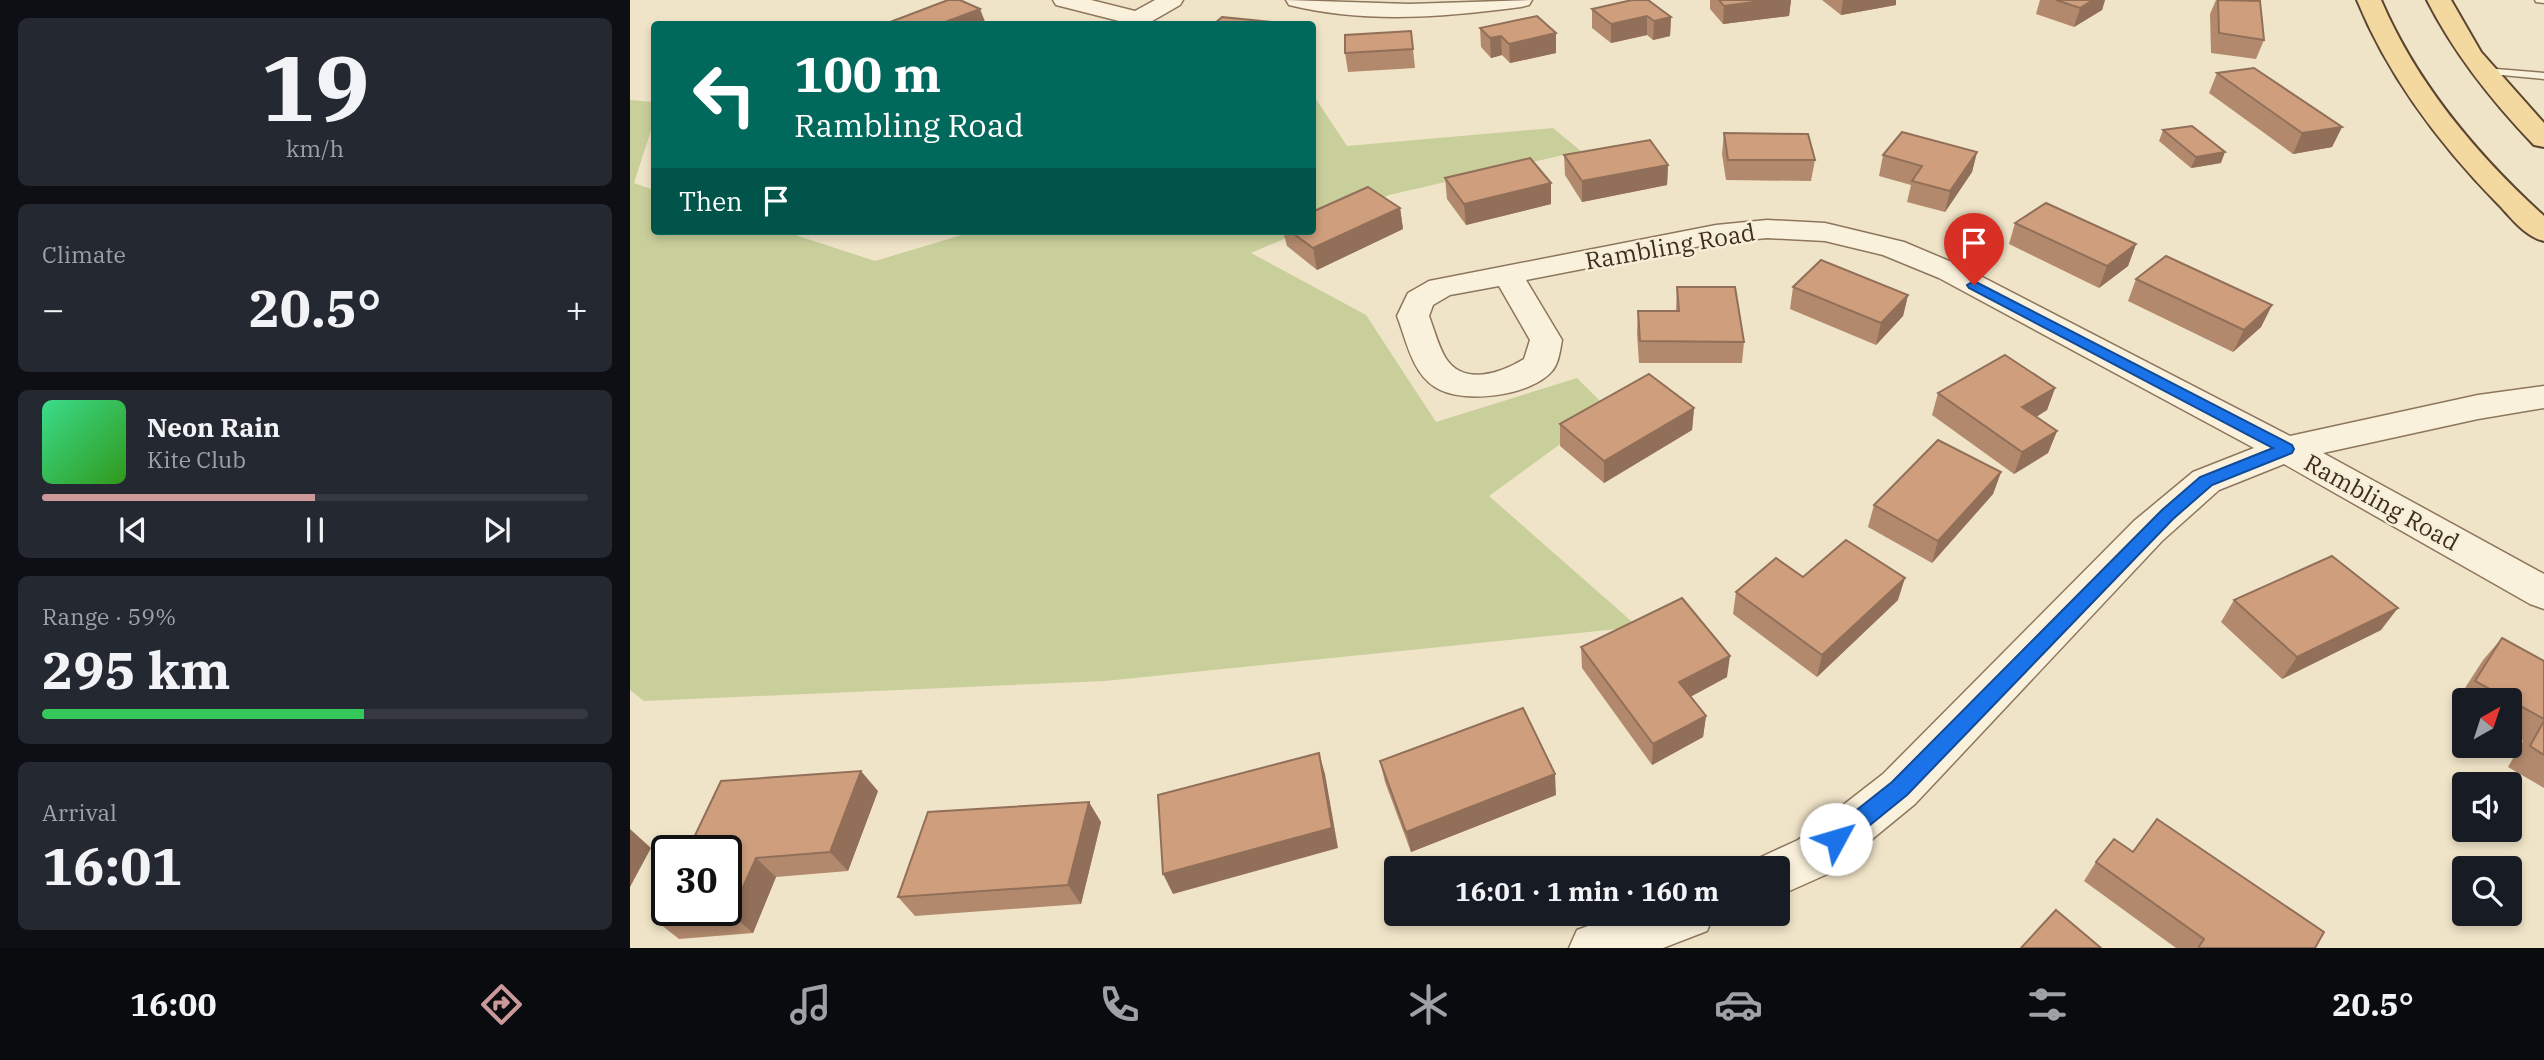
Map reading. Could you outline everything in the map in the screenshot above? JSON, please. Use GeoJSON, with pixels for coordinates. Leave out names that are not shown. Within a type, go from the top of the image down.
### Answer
{"type":"FeatureCollection","features":[{"type":"Feature","properties":{"kind":"main road"},"geometry":{"type":"LineString","coordinates":[[2369,0],[2381,33],[2435,115],[2465,152],[2544,232]]}},
{"type":"Feature","properties":{"kind":"main road"},"geometry":{"type":"LineString","coordinates":[[2439,0],[2455,34],[2504,98],[2544,139]]}},
{"type":"Feature","properties":{"kind":"street"},"geometry":{"type":"LineString","coordinates":[[1064,0],[1131,21]]}},
{"type":"Feature","properties":{"kind":"street"},"geometry":{"type":"LineString","coordinates":[[1136,21],[1172,0]]}},
{"type":"Feature","properties":{"kind":"street"},"geometry":{"type":"LineString","coordinates":[[1297,0],[1351,10],[1387,13],[1450,10],[1521,0]]}},
{"type":"Feature","properties":{"kind":"street","name":"Rambling Road"},"geometry":{"type":"LineString","coordinates":[[1508,275],[1716,234],[1767,229],[1825,232],[1892,248],[1950,272],[2286,449],[2544,593]]}},
{"type":"Feature","properties":{"kind":"street"},"geometry":{"type":"LineString","coordinates":[[1790,867],[1815,856],[1899,789],[2148,531],[2206,481],[2286,449],[2479,407],[2544,397]]}},
{"type":"Feature","properties":{"kind":"street"},"geometry":{"type":"LineString","coordinates":[[1595,948],[1656,926]]}},
{"type":"Feature","properties":{"kind":"lane"},"geometry":{"type":"LineString","coordinates":[[2484,71],[2544,76]]}},
{"type":"Feature","properties":{"kind":"green space"},"geometry":{"type":"Polygon","coordinates":[[[1316,99],[1347,146],[1553,128],[1581,151],[1389,195],[1316,226],[1316,99]]]}},
{"type":"Feature","properties":{"kind":"green space"},"geometry":{"type":"Polygon","coordinates":[[[630,100],[651,102],[651,130],[634,183],[651,189],[651,235],[795,235],[875,261],[962,235],[1294,235],[1251,253],[1366,315],[1436,422],[1577,378],[1608,409],[1489,496],[1638,627],[1105,681],[644,701],[630,690],[630,100]]]}},
{"type":"Feature","properties":{"kind":"building"},"geometry":{"type":"Polygon","coordinates":[[[948,0],[960,0],[980,9],[948,21],[893,21],[948,0]]]}},
{"type":"Feature","properties":{"kind":"building"},"geometry":{"type":"Polygon","coordinates":[[[1632,0],[1648,0],[1671,17],[1654,21],[1647,16],[1611,24],[1592,9],[1632,0]]]}},
{"type":"Feature","properties":{"kind":"building"},"geometry":{"type":"Polygon","coordinates":[[[1719,0],[1768,0],[1724,6],[1719,0]]]}},
{"type":"Feature","properties":{"kind":"building"},"geometry":{"type":"Polygon","coordinates":[[[2056,0],[2093,0],[2080,8],[2056,0]]]}},
{"type":"Feature","properties":{"kind":"building"},"geometry":{"type":"Polygon","coordinates":[[[2218,0],[2260,1],[2264,40],[2219,33],[2218,0]]]}},
{"type":"Feature","properties":{"kind":"building"},"geometry":{"type":"Polygon","coordinates":[[[1537,16],[1556,33],[1509,44],[1501,36],[1490,38],[1480,28],[1537,16]]]}},
{"type":"Feature","properties":{"kind":"building"},"geometry":{"type":"Polygon","coordinates":[[[1222,17],[1262,21],[1217,21],[1222,17]]]}},
{"type":"Feature","properties":{"kind":"building"},"geometry":{"type":"Polygon","coordinates":[[[1411,31],[1413,49],[1345,53],[1345,35],[1411,31]]]}},
{"type":"Feature","properties":{"kind":"building"},"geometry":{"type":"Polygon","coordinates":[[[2254,68],[2342,127],[2302,133],[2217,73],[2254,68]]]}},
{"type":"Feature","properties":{"kind":"building"},"geometry":{"type":"Polygon","coordinates":[[[2192,126],[2225,152],[2196,157],[2163,130],[2192,126]]]}},
{"type":"Feature","properties":{"kind":"building"},"geometry":{"type":"Polygon","coordinates":[[[1902,132],[1977,152],[1950,191],[1912,181],[1922,166],[1883,155],[1902,132]]]}},
{"type":"Feature","properties":{"kind":"building"},"geometry":{"type":"Polygon","coordinates":[[[1724,133],[1808,134],[1815,160],[1728,160],[1724,133]]]}},
{"type":"Feature","properties":{"kind":"building"},"geometry":{"type":"Polygon","coordinates":[[[1650,140],[1668,165],[1582,181],[1564,155],[1650,140]]]}},
{"type":"Feature","properties":{"kind":"building"},"geometry":{"type":"Polygon","coordinates":[[[1530,158],[1551,183],[1464,204],[1445,178],[1530,158]]]}},
{"type":"Feature","properties":{"kind":"building"},"geometry":{"type":"Polygon","coordinates":[[[1368,187],[1400,208],[1313,248],[1295,235],[1316,235],[1316,210],[1368,187]]]}},
{"type":"Feature","properties":{"kind":"building"},"geometry":{"type":"Polygon","coordinates":[[[2046,203],[2136,244],[2107,266],[2015,223],[2046,203]]]}},
{"type":"Feature","properties":{"kind":"building"},"geometry":{"type":"Polygon","coordinates":[[[2166,256],[2272,305],[2244,330],[2136,279],[2166,256]]]}},
{"type":"Feature","properties":{"kind":"building"},"geometry":{"type":"Polygon","coordinates":[[[1821,260],[1908,295],[1881,323],[1793,287],[1821,260]]]}},
{"type":"Feature","properties":{"kind":"building"},"geometry":{"type":"Polygon","coordinates":[[[1677,287],[1735,287],[1744,342],[1640,341],[1638,311],[1679,311],[1677,287]]]}},
{"type":"Feature","properties":{"kind":"building"},"geometry":{"type":"Polygon","coordinates":[[[2005,355],[2055,388],[2022,407],[2057,431],[2022,452],[1938,393],[2005,355]]]}},
{"type":"Feature","properties":{"kind":"building"},"geometry":{"type":"Polygon","coordinates":[[[1649,374],[1694,408],[1604,461],[1560,424],[1649,374]]]}},
{"type":"Feature","properties":{"kind":"building"},"geometry":{"type":"Polygon","coordinates":[[[1938,440],[2001,472],[1938,541],[1874,505],[1938,440]]]}},
{"type":"Feature","properties":{"kind":"building"},"geometry":{"type":"Polygon","coordinates":[[[1846,540],[1905,578],[1822,655],[1736,592],[1776,558],[1803,577],[1846,540]]]}},
{"type":"Feature","properties":{"kind":"building"},"geometry":{"type":"Polygon","coordinates":[[[2332,556],[2398,608],[2297,657],[2234,600],[2332,556]]]}},
{"type":"Feature","properties":{"kind":"building"},"geometry":{"type":"Polygon","coordinates":[[[1682,598],[1730,656],[1679,682],[1706,716],[1653,744],[1581,647],[1682,598]]]}},
{"type":"Feature","properties":{"kind":"building"},"geometry":{"type":"Polygon","coordinates":[[[2502,638],[2544,661],[2544,719],[2522,707],[2522,688],[2488,688],[2475,681],[2502,638]]]}},
{"type":"Feature","properties":{"kind":"building"},"geometry":{"type":"Polygon","coordinates":[[[1523,708],[1555,774],[1406,832],[1380,761],[1523,708]]]}},
{"type":"Feature","properties":{"kind":"building"},"geometry":{"type":"Polygon","coordinates":[[[2544,721],[2544,755],[2530,746],[2544,721]]]}},
{"type":"Feature","properties":{"kind":"building"},"geometry":{"type":"Polygon","coordinates":[[[1319,753],[1332,828],[1163,874],[1158,795],[1319,753]]]}},
{"type":"Feature","properties":{"kind":"building"},"geometry":{"type":"Polygon","coordinates":[[[861,771],[830,852],[756,858],[742,889],[742,835],[695,835],[721,781],[861,771]]]}},
{"type":"Feature","properties":{"kind":"building"},"geometry":{"type":"Polygon","coordinates":[[[1089,802],[1068,885],[898,897],[928,812],[1089,802]]]}},
{"type":"Feature","properties":{"kind":"building"},"geometry":{"type":"Polygon","coordinates":[[[2157,819],[2324,932],[2315,948],[2198,948],[2204,939],[2096,862],[2114,839],[2133,852],[2157,819]]]}},
{"type":"Feature","properties":{"kind":"building"},"geometry":{"type":"Polygon","coordinates":[[[2056,910],[2101,948],[2021,948],[2056,910]]]}},
{"type":"Feature","properties":{"kind":"route"},"geometry":{"type":"LineString","coordinates":[[1836,839],[1899,789],[2148,531],[2206,481],[2286,449],[1974,285]]}}]}
